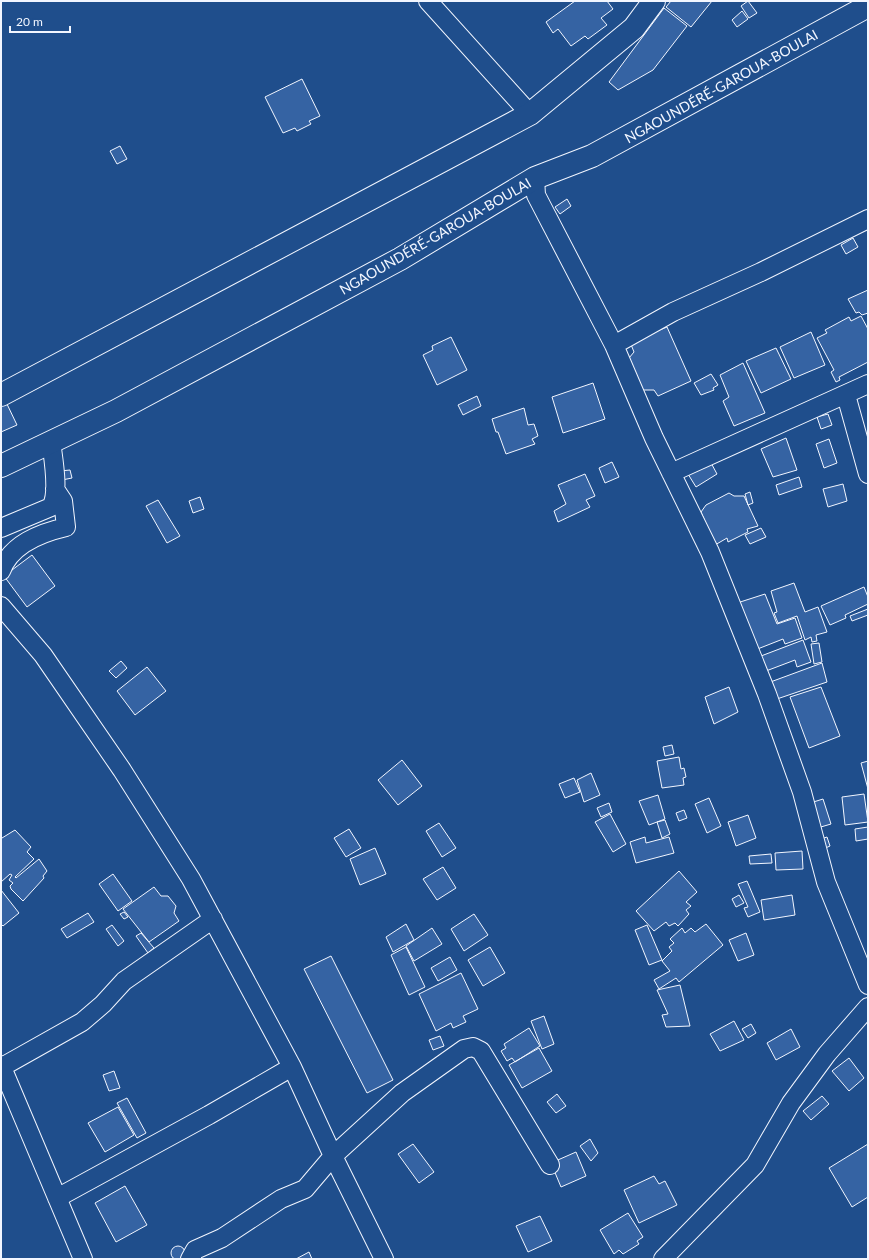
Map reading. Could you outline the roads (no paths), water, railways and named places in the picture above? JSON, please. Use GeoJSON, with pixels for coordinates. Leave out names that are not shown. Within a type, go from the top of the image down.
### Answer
{"type":"FeatureCollection","features":[{"type":"Feature","properties":{"kind":"main road"},"geometry":{"type":"LineString","coordinates":[[1,395],[530,114],[634,28],[654,1]]}},
{"type":"Feature","properties":{"kind":"main road","name":"NGAOUNDÉRÉ-GAROUA-BOULAI"},"geometry":{"type":"LineString","coordinates":[[1,466],[116,411],[400,259],[535,178],[592,156],[868,6]]}},
{"type":"Feature","properties":{"kind":"street"},"geometry":{"type":"LineString","coordinates":[[428,1],[530,114]]}},
{"type":"Feature","properties":{"kind":"street"},"geometry":{"type":"LineString","coordinates":[[535,178],[536,195],[614,345],[671,473],[710,552],[767,694],[802,792],[826,882],[868,985]]}},
{"type":"Feature","properties":{"kind":"street"},"geometry":{"type":"LineString","coordinates":[[614,345],[673,312],[761,272],[868,219]]}},
{"type":"Feature","properties":{"kind":"street"},"geometry":{"type":"LineString","coordinates":[[671,473],[868,384]]}},
{"type":"Feature","properties":{"kind":"street"},"geometry":{"type":"LineString","coordinates":[[846,395],[868,474]]}},
{"type":"Feature","properties":{"kind":"street"},"geometry":{"type":"LineString","coordinates":[[1,528],[51,507],[54,502],[55,489],[51,441]]}},
{"type":"Feature","properties":{"kind":"street"},"geometry":{"type":"LineString","coordinates":[[1,572],[5,561],[22,544],[44,533],[66,527],[63,501],[55,489]]}},
{"type":"Feature","properties":{"kind":"street"},"geometry":{"type":"LineString","coordinates":[[1,606],[43,655],[122,770],[191,878],[292,1067],[333,1156],[384,1259]]}},
{"type":"Feature","properties":{"kind":"street"},"geometry":{"type":"LineString","coordinates":[[83,1259],[2,1066],[82,1022],[103,1004],[124,981],[213,919]]}},
{"type":"Feature","properties":{"kind":"street"},"geometry":{"type":"LineString","coordinates":[[663,1259],[755,1165],[795,1097],[827,1054],[868,1007]]}},
{"type":"Feature","properties":{"kind":"street"},"geometry":{"type":"LineString","coordinates":[[190,1259],[195,1250],[222,1238],[281,1199],[305,1189],[333,1156],[402,1093],[464,1049],[473,1047],[481,1051],[550,1165]]}},
{"type":"Feature","properties":{"kind":"street"},"geometry":{"type":"LineString","coordinates":[[57,1198],[209,1115],[292,1067]]}}]}
